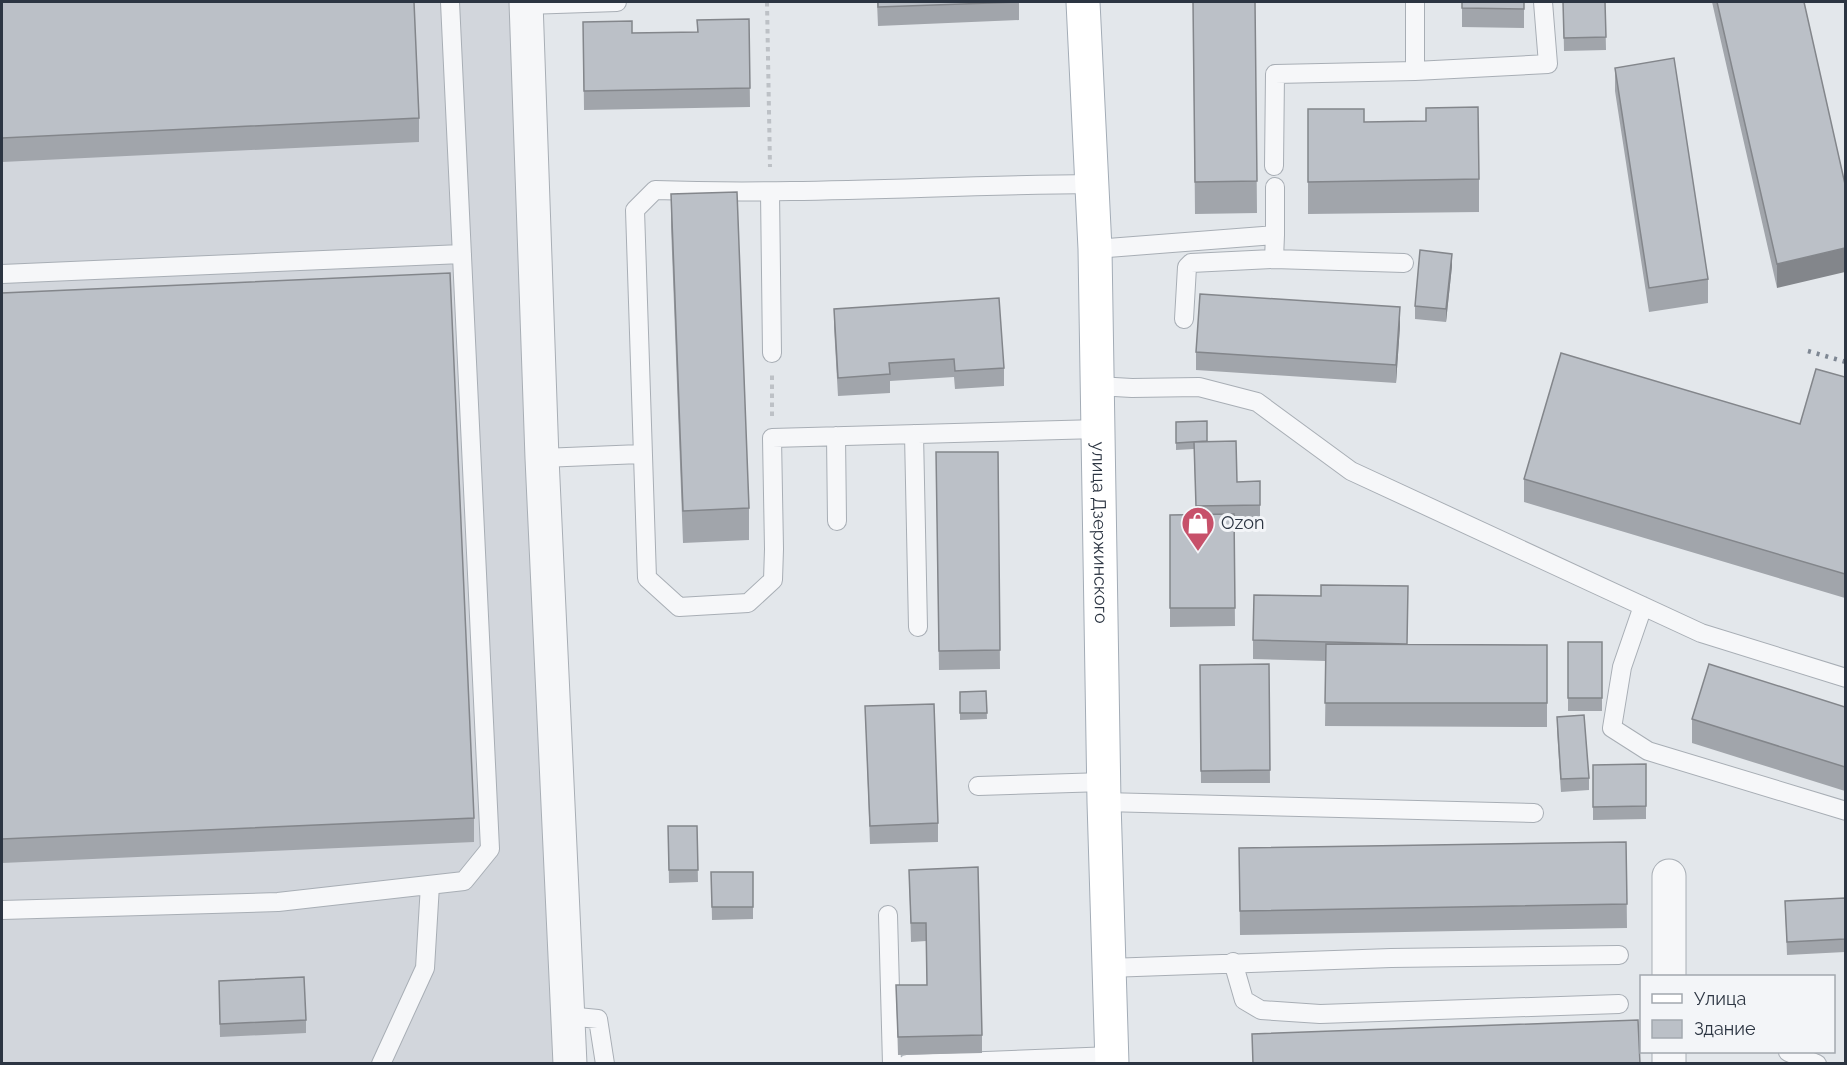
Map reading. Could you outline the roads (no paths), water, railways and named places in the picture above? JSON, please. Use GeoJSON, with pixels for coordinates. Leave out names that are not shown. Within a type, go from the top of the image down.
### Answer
{"type":"FeatureCollection","features":[{"type":"Feature","properties":{"kind":"main road","name":"улица Дзержинского"},"geometry":{"type":"LineString","coordinates":[[1083,2],[1095,249],[1104,792],[1112,1060]]}},
{"type":"Feature","properties":{"kind":"street"},"geometry":{"type":"LineString","coordinates":[[526,4],[542,458],[570,1064]]}},
{"type":"Feature","properties":{"kind":"street"},"geometry":{"type":"LineString","coordinates":[[1669,876],[1669,975]]}},
{"type":"Feature","properties":{"kind":"lane"},"geometry":{"type":"LineString","coordinates":[[2,910],[278,902],[464,881],[490,849],[450,2]]}},
{"type":"Feature","properties":{"kind":"lane"},"geometry":{"type":"LineString","coordinates":[[526,4],[617,2]]}},
{"type":"Feature","properties":{"kind":"lane"},"geometry":{"type":"LineString","coordinates":[[1415,2],[1415,71]]}},
{"type":"Feature","properties":{"kind":"lane"},"geometry":{"type":"LineString","coordinates":[[1274,166],[1275,74],[1415,71],[1548,64],[1543,2]]}},
{"type":"Feature","properties":{"kind":"lane"},"geometry":{"type":"LineString","coordinates":[[1092,184],[1005,184],[770,192],[655,190],[635,210],[641,454],[647,578],[679,607],[748,603],[772,580],[774,549],[772,438],[1098,429]]}},
{"type":"Feature","properties":{"kind":"lane"},"geometry":{"type":"LineString","coordinates":[[1274,259],[1275,187]]}},
{"type":"Feature","properties":{"kind":"lane"},"geometry":{"type":"LineString","coordinates":[[770,192],[772,353]]}},
{"type":"Feature","properties":{"kind":"lane"},"geometry":{"type":"LineString","coordinates":[[1095,249],[1275,235]]}},
{"type":"Feature","properties":{"kind":"lane"},"geometry":{"type":"LineString","coordinates":[[2,274],[462,254]]}},
{"type":"Feature","properties":{"kind":"lane"},"geometry":{"type":"LineString","coordinates":[[1184,319],[1187,267],[1191,263],[1274,259],[1404,263]]}},
{"type":"Feature","properties":{"kind":"lane"},"geometry":{"type":"LineString","coordinates":[[1097,386],[1199,387],[1257,402],[1352,471],[1701,633],[1845,678]]}},
{"type":"Feature","properties":{"kind":"lane"},"geometry":{"type":"LineString","coordinates":[[914,434],[918,627]]}},
{"type":"Feature","properties":{"kind":"lane"},"geometry":{"type":"LineString","coordinates":[[836,436],[837,520]]}},
{"type":"Feature","properties":{"kind":"lane"},"geometry":{"type":"LineString","coordinates":[[542,458],[641,454]]}},
{"type":"Feature","properties":{"kind":"lane"},"geometry":{"type":"LineString","coordinates":[[1643,606],[1622,667],[1612,728],[1648,751],[1845,811]]}},
{"type":"Feature","properties":{"kind":"lane"},"geometry":{"type":"LineString","coordinates":[[978,786],[1534,813]]}},
{"type":"Feature","properties":{"kind":"lane"},"geometry":{"type":"LineString","coordinates":[[381,1064],[425,968],[430,885]]}},
{"type":"Feature","properties":{"kind":"lane"},"geometry":{"type":"LineString","coordinates":[[888,915],[892,1064]]}},
{"type":"Feature","properties":{"kind":"lane"},"geometry":{"type":"LineString","coordinates":[[1108,968],[1233,962],[1619,955]]}},
{"type":"Feature","properties":{"kind":"lane"},"geometry":{"type":"LineString","coordinates":[[1233,962],[1244,1000],[1261,1010],[1320,1014],[1619,1004]]}},
{"type":"Feature","properties":{"kind":"lane"},"geometry":{"type":"LineString","coordinates":[[567,1016],[598,1019],[605,1064]]}},
{"type":"Feature","properties":{"kind":"lane"},"geometry":{"type":"LineString","coordinates":[[1790,1053],[1817,1064]]}},
{"type":"Feature","properties":{"kind":"lane"},"geometry":{"type":"LineString","coordinates":[[907,1064],[1112,1060]]}},
{"type":"Feature","properties":{"kind":"railway"},"geometry":{"type":"LineString","coordinates":[[1808,351],[1846,362]]}},
{"type":"Feature","properties":{"kind":"place","name":"Ozon"},"geometry":{"type":"Point","coordinates":[1198,552]}}]}
